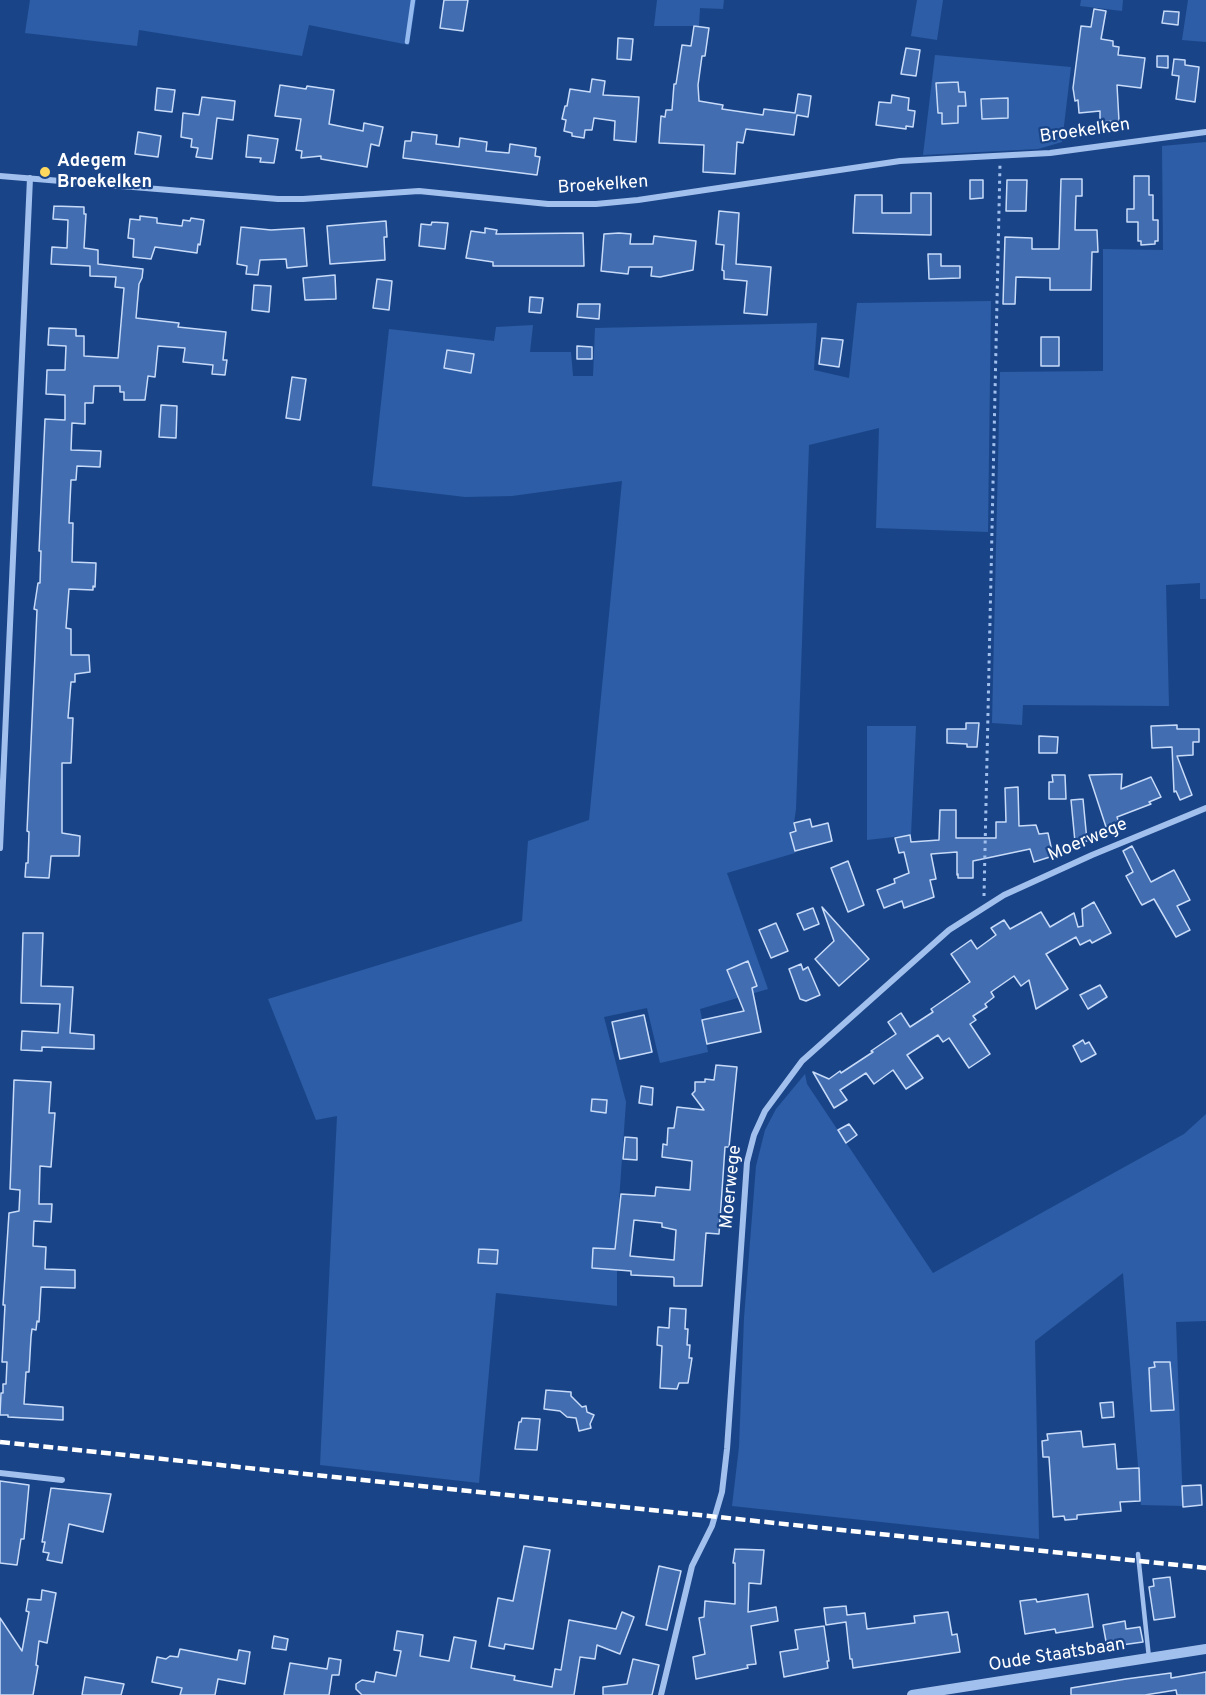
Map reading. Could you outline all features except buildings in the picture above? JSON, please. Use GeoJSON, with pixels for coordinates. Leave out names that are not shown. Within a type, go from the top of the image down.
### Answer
{"type":"FeatureCollection","features":[{"type":"Feature","properties":{"kind":"street","name":"Broekelken"},"geometry":{"type":"LineString","coordinates":[[0,176],[278,199],[419,191],[548,204],[596,204],[638,200],[900,160],[1050,153],[1206,132]]}},
{"type":"Feature","properties":{"kind":"street"},"geometry":{"type":"LineString","coordinates":[[0,848],[3,693],[30,178]]}},
{"type":"Feature","properties":{"kind":"street","name":"Moerwege"},"geometry":{"type":"LineString","coordinates":[[660,1695],[692,1566],[715,1517],[724,1481],[747,1162],[754,1135],[765,1111],[802,1061],[949,930],[1004,895],[1092,855],[1206,808]]}},
{"type":"Feature","properties":{"kind":"street"},"geometry":{"type":"LineString","coordinates":[[0,1473],[62,1480]]}},
{"type":"Feature","properties":{"kind":"street","name":"Oude Staatsbaan"},"geometry":{"type":"LineString","coordinates":[[912,1695],[1206,1649]]}},
{"type":"Feature","properties":{"kind":"lane"},"geometry":{"type":"LineString","coordinates":[[1138,1554],[1149,1658]]}},
{"type":"Feature","properties":{"kind":"path"},"geometry":{"type":"LineString","coordinates":[[984,907],[1001,157]]}},
{"type":"Feature","properties":{"kind":"shaded area"},"geometry":{"type":"Polygon","coordinates":[[[30,0],[416,0],[409,45],[309,25],[302,56],[139,30],[137,46],[25,33],[30,0]]]}},
{"type":"Feature","properties":{"kind":"shaded area"},"geometry":{"type":"Polygon","coordinates":[[[657,0],[724,0],[723,9],[700,8],[699,26],[654,26],[657,0]]]}},
{"type":"Feature","properties":{"kind":"shaded area"},"geometry":{"type":"Polygon","coordinates":[[[917,0],[943,0],[937,40],[911,36],[917,0]]]}},
{"type":"Feature","properties":{"kind":"shaded area"},"geometry":{"type":"Polygon","coordinates":[[[1081,0],[1123,0],[1122,11],[1080,6],[1081,0]]]}},
{"type":"Feature","properties":{"kind":"shaded area"},"geometry":{"type":"Polygon","coordinates":[[[1188,0],[1206,0],[1206,42],[1182,40],[1188,0]]]}},
{"type":"Feature","properties":{"kind":"shaded area"},"geometry":{"type":"Polygon","coordinates":[[[935,55],[1071,67],[1062,142],[1038,149],[923,155],[935,55]]]}},
{"type":"Feature","properties":{"kind":"shaded area"},"geometry":{"type":"Polygon","coordinates":[[[1206,142],[1206,599],[1200,599],[1200,583],[1166,585],[1169,706],[1023,705],[1022,725],[992,723],[1000,372],[1103,371],[1103,249],[1163,250],[1162,146],[1206,142]]]}},
{"type":"Feature","properties":{"kind":"shaded area"},"geometry":{"type":"Polygon","coordinates":[[[991,301],[988,532],[876,528],[879,428],[809,445],[795,830],[790,832],[795,853],[727,873],[768,989],[700,1009],[708,1052],[660,1063],[647,1008],[604,1017],[626,1102],[617,1229],[617,1306],[496,1293],[479,1483],[320,1465],[337,1116],[316,1120],[268,999],[522,921],[528,841],[589,820],[622,481],[512,496],[465,497],[372,486],[389,329],[494,341],[496,327],[533,325],[530,352],[571,352],[573,376],[593,376],[595,328],[817,323],[814,370],[849,378],[857,303],[991,301]]]}},
{"type":"Feature","properties":{"kind":"shaded area"},"geometry":{"type":"Polygon","coordinates":[[[867,726],[916,726],[911,835],[867,840],[867,726]]]}},
{"type":"Feature","properties":{"kind":"shaded area"},"geometry":{"type":"Polygon","coordinates":[[[805,1074],[807,1084],[933,1273],[1184,1134],[1206,1114],[1206,1321],[1176,1322],[1183,1506],[1141,1505],[1123,1273],[1035,1341],[1039,1539],[732,1506],[739,1447],[744,1318],[756,1166],[765,1130],[776,1109],[805,1074]]]}},
{"type":"Feature","properties":{"kind":"waterway"},"geometry":{"type":"LineString","coordinates":[[407,42],[413,0]]}},
{"type":"Feature","properties":{"kind":"railway"},"geometry":{"type":"LineString","coordinates":[[0,1442],[1206,1568]]}},
{"type":"Feature","properties":{"kind":"place","name":"Adegem Broekelken"},"geometry":{"type":"Point","coordinates":[45,172]}}]}
